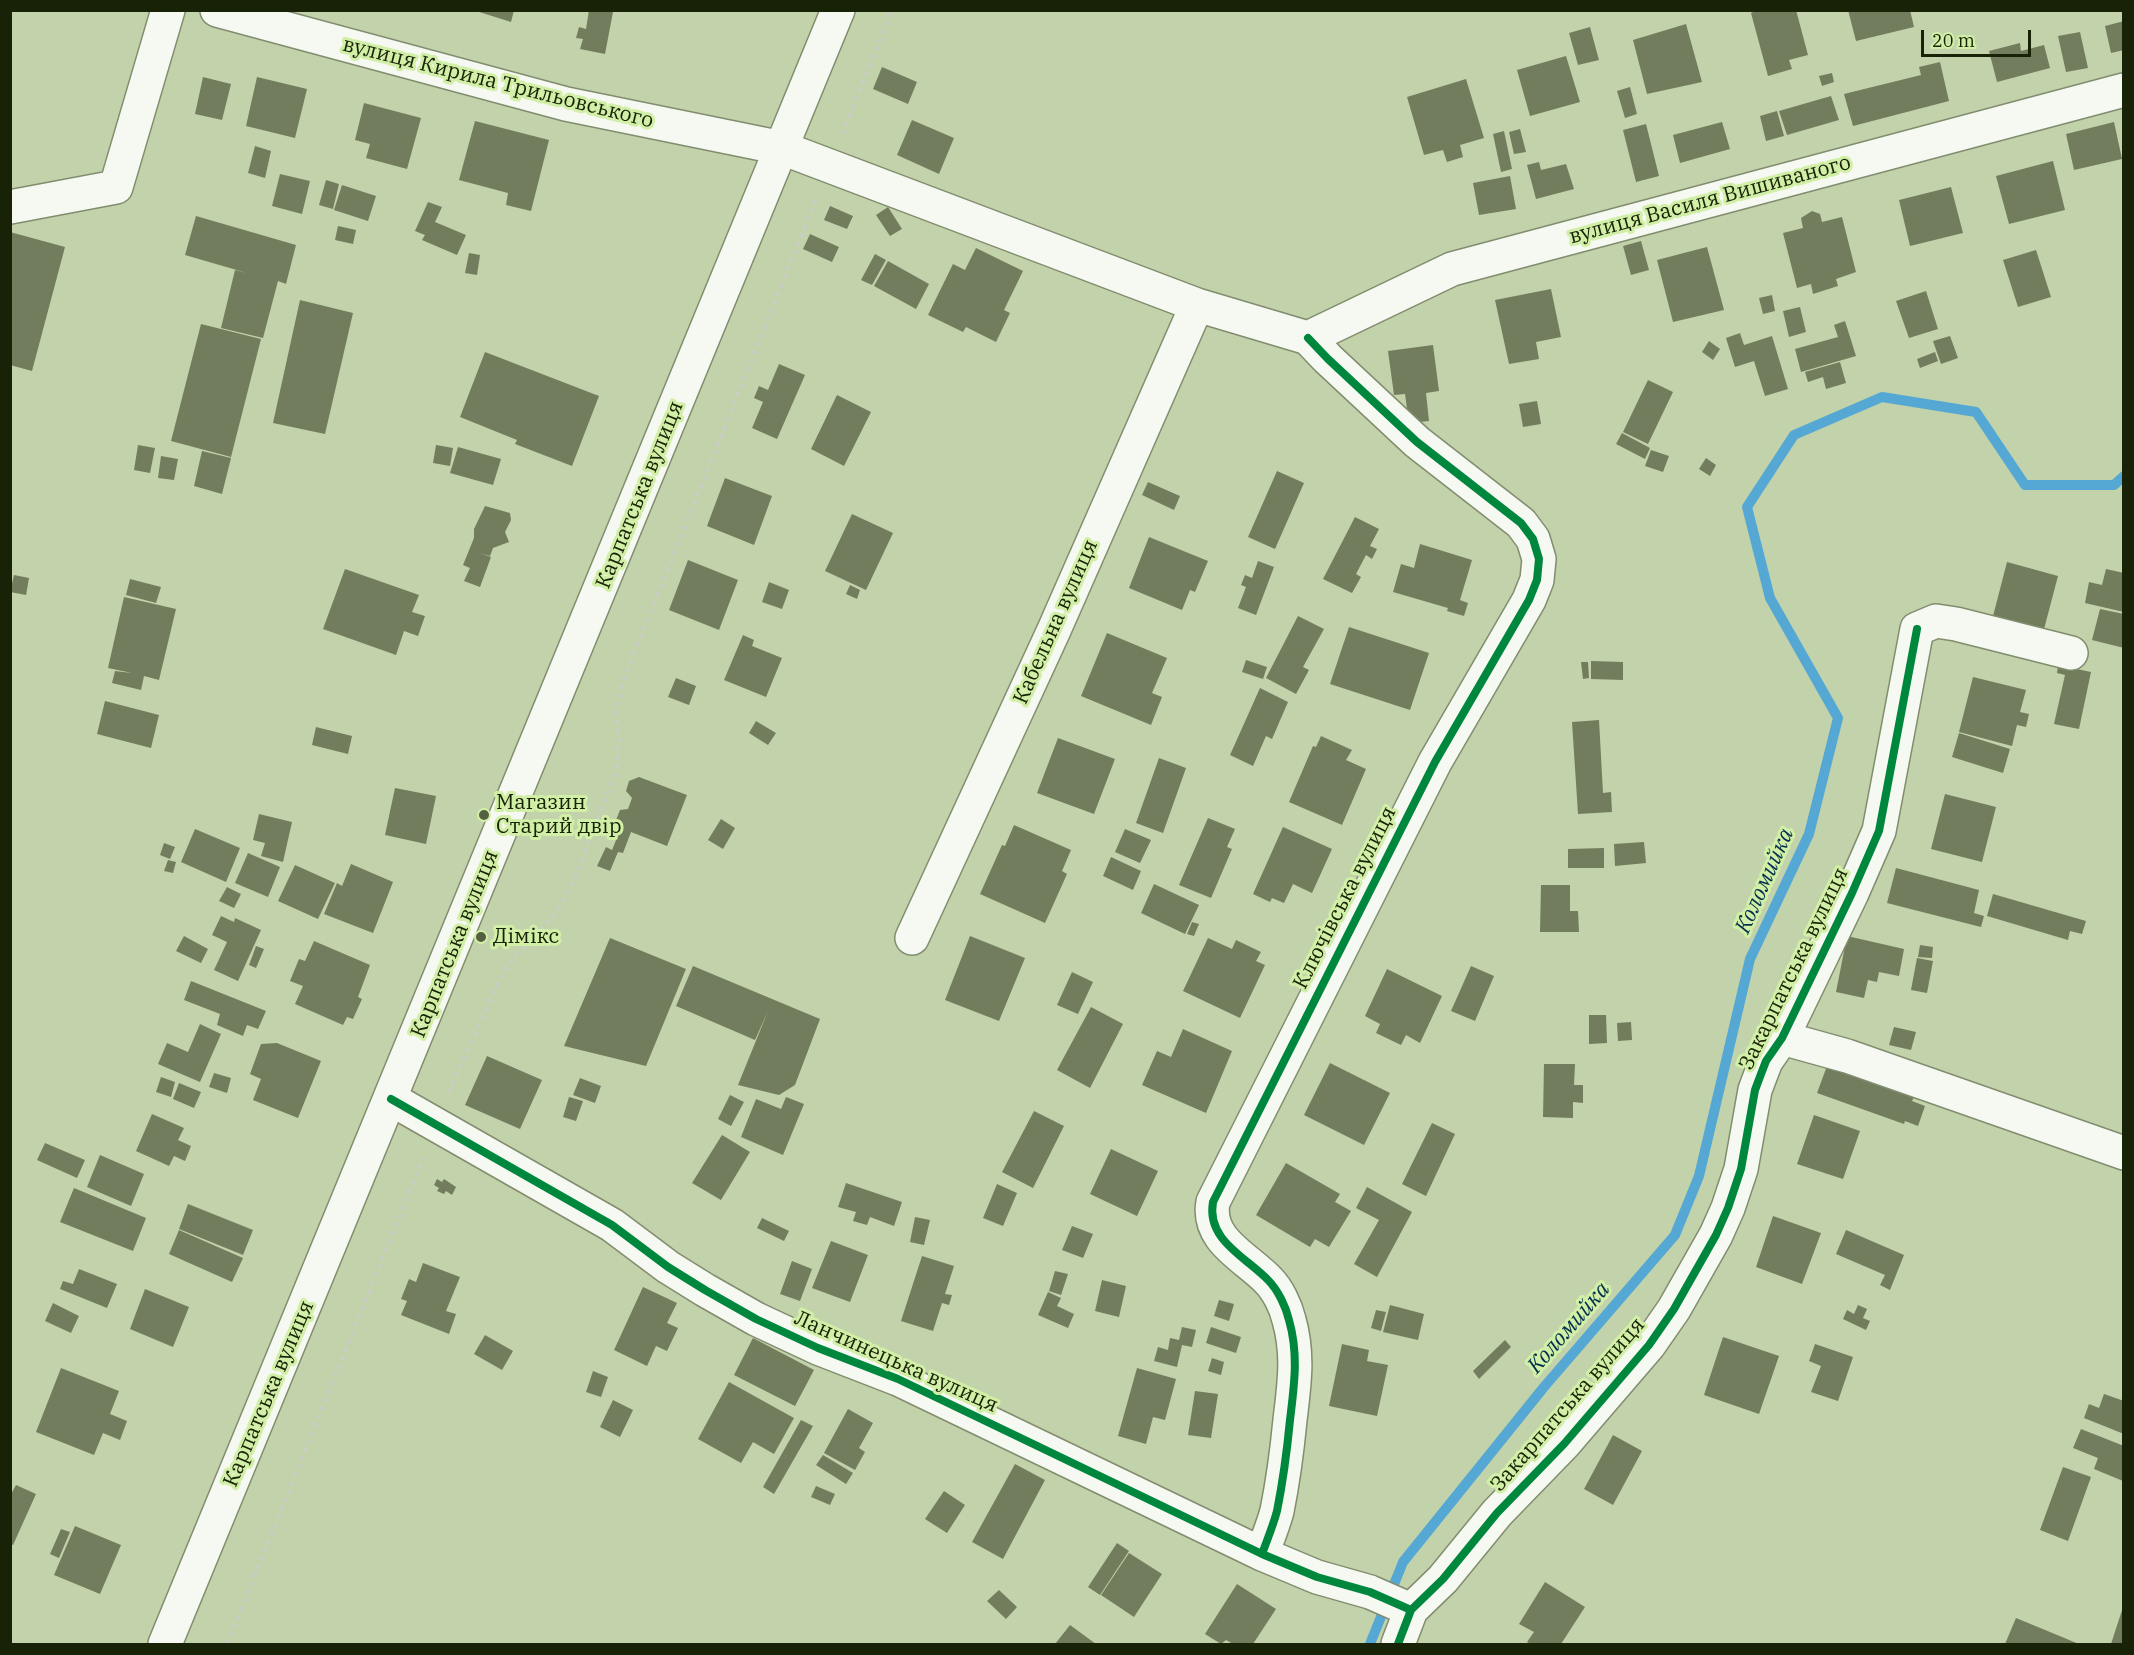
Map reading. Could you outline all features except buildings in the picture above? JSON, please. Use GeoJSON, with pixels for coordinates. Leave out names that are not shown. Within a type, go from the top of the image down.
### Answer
{"type":"FeatureCollection","features":[{"type":"Feature","properties":{"kind":"street"},"geometry":{"type":"LineString","coordinates":[[10,207],[116,187],[168,10]]}},
{"type":"Feature","properties":{"kind":"street","name":"вулиця Кирила Трильовського"},"geometry":{"type":"LineString","coordinates":[[217,10],[566,104],[782,148],[1197,305],[1308,338]]}},
{"type":"Feature","properties":{"kind":"street","name":"Карпатська вулиця"},"geometry":{"type":"LineString","coordinates":[[165,1644],[838,10]]}},
{"type":"Feature","properties":{"kind":"street","name":"вулиця Василя Вишиваного"},"geometry":{"type":"LineString","coordinates":[[1308,338],[1452,269],[2124,90]]}},
{"type":"Feature","properties":{"kind":"street","name":"Кабельна вулиця"},"geometry":{"type":"LineString","coordinates":[[912,938],[1054,630],[1197,305]]}},
{"type":"Feature","properties":{"kind":"street","name":"Ключівська вулиця"},"geometry":{"type":"LineString","coordinates":[[1262,1554],[1276,1513],[1286,1459],[1295,1357],[1289,1319],[1281,1299],[1269,1281],[1222,1239],[1213,1221],[1211,1212],[1213,1202],[1435,762],[1529,600],[1539,570],[1539,559],[1533,539],[1521,523],[1417,442],[1308,338]]}},
{"type":"Feature","properties":{"kind":"street","name":"Закарпатська вулиця"},"geometry":{"type":"LineString","coordinates":[[1398,1644],[1405,1608],[1443,1579],[1497,1513],[1564,1444],[1648,1346],[1674,1309],[1716,1235],[1741,1169],[1755,1090],[1766,1061],[1782,1038],[1852,893],[1879,831],[1917,629],[1936,621],[1956,624],[2071,653]]}},
{"type":"Feature","properties":{"kind":"street"},"geometry":{"type":"LineString","coordinates":[[1782,1038],[1847,1056],[2124,1153]]}},
{"type":"Feature","properties":{"kind":"street","name":"Ланчинецька вулиця"},"geometry":{"type":"LineString","coordinates":[[391,1099],[612,1225],[668,1267],[756,1319],[818,1348],[898,1378],[1262,1554],[1317,1577],[1370,1592],[1405,1608]]}},
{"type":"Feature","properties":{"kind":"path"},"geometry":{"type":"LineString","coordinates":[[227,1644],[416,1177],[434,1124],[499,981],[514,957],[553,917],[570,890],[617,769],[620,739],[616,707],[623,681],[892,10]]}},
{"type":"Feature","properties":{"kind":"waterway","name":"Коломийка"},"geometry":{"type":"LineString","coordinates":[[1370,1644],[1403,1562],[1544,1387],[1675,1235],[1699,1176],[1750,959],[1809,834],[1838,718],[1770,598],[1747,507],[1794,435],[1882,397],[1976,412],[2025,485],[2114,485],[2124,476]]}},
{"type":"Feature","properties":{"kind":"cycle path"},"geometry":{"type":"LineString","coordinates":[[1262,1554],[1277,1511],[1283,1477],[1294,1383],[1294,1346],[1284,1304],[1272,1284],[1230,1247],[1222,1237],[1212,1215],[1213,1202],[1435,762],[1529,600],[1537,580],[1539,559],[1533,539],[1521,523],[1417,442],[1308,338]]}},
{"type":"Feature","properties":{"kind":"cycle path"},"geometry":{"type":"LineString","coordinates":[[1398,1644],[1411,1610],[1443,1579],[1497,1513],[1564,1444],[1649,1345],[1674,1309],[1716,1235],[1741,1169],[1755,1090],[1766,1061],[1782,1038],[1852,893],[1879,831],[1917,629]]}},
{"type":"Feature","properties":{"kind":"cycle path"},"geometry":{"type":"LineString","coordinates":[[391,1099],[612,1225],[668,1267],[756,1319],[818,1348],[898,1379],[1262,1554],[1317,1577],[1370,1592],[1411,1610]]}},
{"type":"Feature","properties":{"kind":"place","name":"Магазин Старий двір"},"geometry":{"type":"Point","coordinates":[484,815]}},
{"type":"Feature","properties":{"kind":"place","name":"Дімікс"},"geometry":{"type":"Point","coordinates":[481,937]}}]}
